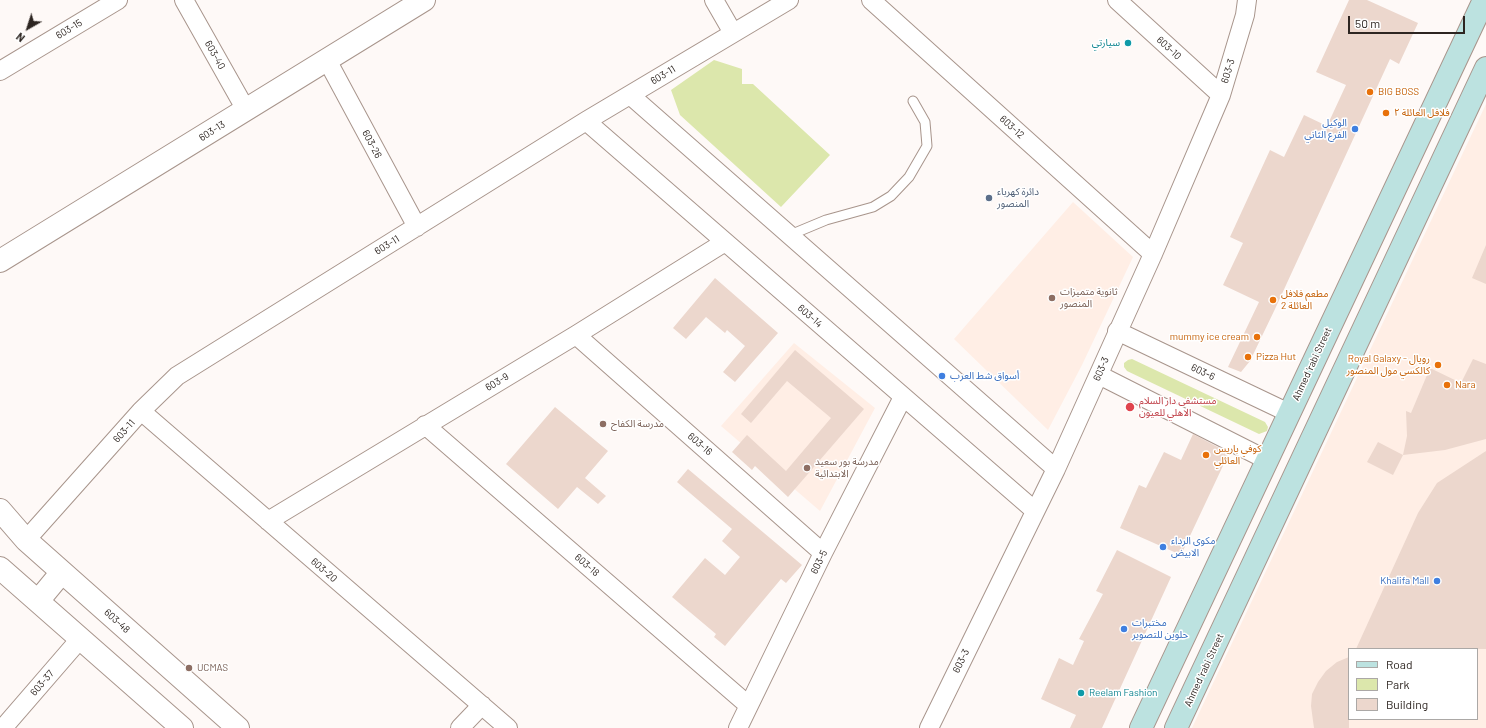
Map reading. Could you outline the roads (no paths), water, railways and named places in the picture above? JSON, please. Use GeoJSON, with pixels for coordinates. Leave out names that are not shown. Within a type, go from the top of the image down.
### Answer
{"type":"FeatureCollection","features":[{"type":"Feature","properties":{"kind":"main road","name":"Ahmed 'rabi Street"},"geometry":{"type":"LineString","coordinates":[[1141,728],[1484,0]]}},
{"type":"Feature","properties":{"kind":"main road","name":"Ahmed 'rabi Street"},"geometry":{"type":"LineString","coordinates":[[1176,728],[1486,68]]}},
{"type":"Feature","properties":{"kind":"street","name":"603-15"},"geometry":{"type":"LineString","coordinates":[[0,71],[118,0]]}},
{"type":"Feature","properties":{"kind":"street","name":"603-40"},"geometry":{"type":"LineString","coordinates":[[184,0],[246,110]]}},
{"type":"Feature","properties":{"kind":"street","name":"603-13"},"geometry":{"type":"LineString","coordinates":[[0,261],[424,0]]}},
{"type":"Feature","properties":{"kind":"street"},"geometry":{"type":"LineString","coordinates":[[714,0],[733,33]]}},
{"type":"Feature","properties":{"kind":"street","name":"603-11"},"geometry":{"type":"LineString","coordinates":[[26,540],[141,411],[177,376],[586,121],[789,0]]}},
{"type":"Feature","properties":{"kind":"street","name":"603-12"},"geometry":{"type":"LineString","coordinates":[[871,0],[1153,254]]}},
{"type":"Feature","properties":{"kind":"street","name":"603-10"},"geometry":{"type":"LineString","coordinates":[[1117,0],[1221,95]]}},
{"type":"Feature","properties":{"kind":"street","name":"603-3"},"geometry":{"type":"LineString","coordinates":[[929,728],[1034,510],[1056,469],[1153,254],[1221,95],[1247,0]]}},
{"type":"Feature","properties":{"kind":"street","name":"603-26"},"geometry":{"type":"LineString","coordinates":[[327,60],[417,227]]}},
{"type":"Feature","properties":{"kind":"street"},"geometry":{"type":"LineString","coordinates":[[630,95],[1056,469]]}},
{"type":"Feature","properties":{"kind":"street","name":"603-14"},"geometry":{"type":"LineString","coordinates":[[586,121],[1034,510]]}},
{"type":"Feature","properties":{"kind":"street","name":"603-9"},"geometry":{"type":"LineString","coordinates":[[268,521],[576,335],[724,242]]}},
{"type":"Feature","properties":{"kind":"street","name":"603-6"},"geometry":{"type":"LineString","coordinates":[[1117,331],[1289,412]]}},
{"type":"Feature","properties":{"kind":"street","name":"603-16"},"geometry":{"type":"LineString","coordinates":[[576,335],[823,553]]}},
{"type":"Feature","properties":{"kind":"street"},"geometry":{"type":"LineString","coordinates":[[1099,376],[1267,460]]}},
{"type":"Feature","properties":{"kind":"street","name":"603-5"},"geometry":{"type":"LineString","coordinates":[[738,728],[823,553],[903,397]]}},
{"type":"Feature","properties":{"kind":"street","name":"603-20"},"geometry":{"type":"LineString","coordinates":[[141,411],[508,728]]}},
{"type":"Feature","properties":{"kind":"street","name":"603-18"},"geometry":{"type":"LineString","coordinates":[[425,425],[748,705]]}},
{"type":"Feature","properties":{"kind":"street","name":"603-48"},"geometry":{"type":"LineString","coordinates":[[0,510],[26,540],[238,728]]}},
{"type":"Feature","properties":{"kind":"street"},"geometry":{"type":"LineString","coordinates":[[38,601],[62,572]]}},
{"type":"Feature","properties":{"kind":"street"},"geometry":{"type":"LineString","coordinates":[[2,574],[38,601],[182,728]]}},
{"type":"Feature","properties":{"kind":"street","name":"603-37"},"geometry":{"type":"LineString","coordinates":[[3,728],[80,639]]}},
{"type":"Feature","properties":{"kind":"street"},"geometry":{"type":"LineString","coordinates":[[460,728],[482,705]]}},
{"type":"Feature","properties":{"kind":"lane"},"geometry":{"type":"LineString","coordinates":[[790,235],[826,220],[873,207],[891,196],[909,177],[927,146],[925,122],[913,101]]}},
{"type":"Feature","properties":{"kind":"place","name":"سيارتي"},"geometry":{"type":"Point","coordinates":[1128,43]}},
{"type":"Feature","properties":{"kind":"place","name":"BIG BOSS"},"geometry":{"type":"Point","coordinates":[1370,92]}},
{"type":"Feature","properties":{"kind":"place","name":"فلافل العائلة ٢"},"geometry":{"type":"Point","coordinates":[1386,113]}},
{"type":"Feature","properties":{"kind":"place","name":"الوكيل الفرع الثاني"},"geometry":{"type":"Point","coordinates":[1355,129]}},
{"type":"Feature","properties":{"kind":"place","name":"دائرة كهرباء المنصور"},"geometry":{"type":"Point","coordinates":[989,198]}},
{"type":"Feature","properties":{"kind":"place","name":"ثانوية متميزات المنصور"},"geometry":{"type":"Point","coordinates":[1052,298]}},
{"type":"Feature","properties":{"kind":"place","name":"مطعم فلافل العائلة 2"},"geometry":{"type":"Point","coordinates":[1273,300]}},
{"type":"Feature","properties":{"kind":"place","name":"mummy ice cream"},"geometry":{"type":"Point","coordinates":[1257,337]}},
{"type":"Feature","properties":{"kind":"place","name":"Pizza Hut"},"geometry":{"type":"Point","coordinates":[1248,357]}},
{"type":"Feature","properties":{"kind":"place","name":"Royal Galaxy - رويال كالكسي مول المنصور"},"geometry":{"type":"Point","coordinates":[1438,365]}},
{"type":"Feature","properties":{"kind":"place","name":"أسواق شط العرب"},"geometry":{"type":"Point","coordinates":[942,376]}},
{"type":"Feature","properties":{"kind":"place","name":"Nara"},"geometry":{"type":"Point","coordinates":[1447,385]}},
{"type":"Feature","properties":{"kind":"place","name":"مستشفى دار السلام الاهلي للعيون"},"geometry":{"type":"Point","coordinates":[1130,407]}},
{"type":"Feature","properties":{"kind":"place","name":"مدرسة الكفاح"},"geometry":{"type":"Point","coordinates":[603,424]}},
{"type":"Feature","properties":{"kind":"place","name":"كوفي باريس العائلي"},"geometry":{"type":"Point","coordinates":[1206,455]}},
{"type":"Feature","properties":{"kind":"place","name":"مدرسة بور سعيد الابتدائية"},"geometry":{"type":"Point","coordinates":[807,468]}},
{"type":"Feature","properties":{"kind":"place","name":"مكوى الرداء الابيض"},"geometry":{"type":"Point","coordinates":[1163,547]}},
{"type":"Feature","properties":{"kind":"place","name":"Khalifa Mall"},"geometry":{"type":"Point","coordinates":[1437,581]}},
{"type":"Feature","properties":{"kind":"place","name":"مختبرات حلوين للتصوير"},"geometry":{"type":"Point","coordinates":[1124,629]}},
{"type":"Feature","properties":{"kind":"place","name":"UCMAS"},"geometry":{"type":"Point","coordinates":[189,668]}},
{"type":"Feature","properties":{"kind":"place","name":"Reelam Fashion"},"geometry":{"type":"Point","coordinates":[1081,693]}}]}
